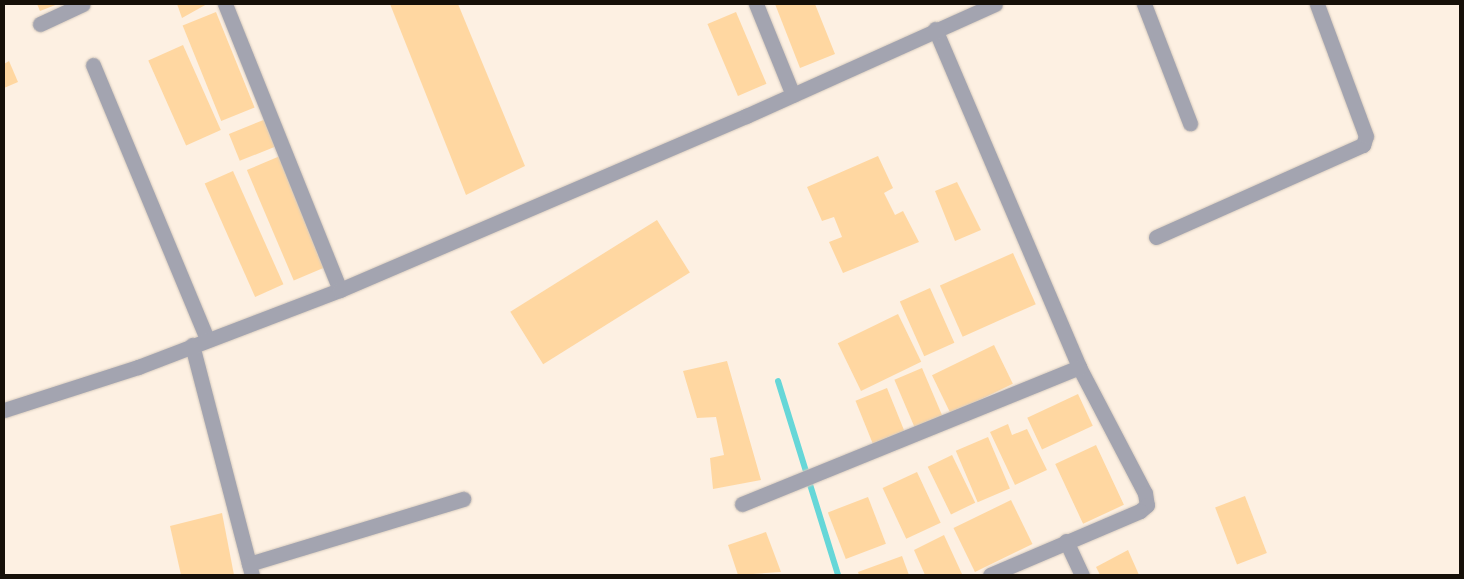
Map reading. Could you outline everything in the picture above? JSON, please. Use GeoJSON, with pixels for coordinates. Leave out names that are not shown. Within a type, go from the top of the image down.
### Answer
{"type":"FeatureCollection","features":[{"type":"Feature","properties":{"kind":"street"},"geometry":{"type":"LineString","coordinates":[[40,24],[83,4]]}},
{"type":"Feature","properties":{"kind":"street"},"geometry":{"type":"LineString","coordinates":[[225,4],[340,290]]}},
{"type":"Feature","properties":{"kind":"street"},"geometry":{"type":"LineString","coordinates":[[756,4],[793,94]]}},
{"type":"Feature","properties":{"kind":"street"},"geometry":{"type":"LineString","coordinates":[[4,410],[192,345],[340,290],[793,94],[935,29],[961,10],[995,4]]}},
{"type":"Feature","properties":{"kind":"street"},"geometry":{"type":"LineString","coordinates":[[1144,4],[1190,123]]}},
{"type":"Feature","properties":{"kind":"street"},"geometry":{"type":"LineString","coordinates":[[1156,237],[1363,145],[1366,136],[1317,4]]}},
{"type":"Feature","properties":{"kind":"street"},"geometry":{"type":"LineString","coordinates":[[935,29],[1079,367],[1146,494],[1147,505],[990,575]]}},
{"type":"Feature","properties":{"kind":"street"},"geometry":{"type":"LineString","coordinates":[[93,65],[207,339]]}},
{"type":"Feature","properties":{"kind":"street"},"geometry":{"type":"LineString","coordinates":[[192,345],[250,570],[463,499]]}},
{"type":"Feature","properties":{"kind":"street"},"geometry":{"type":"LineString","coordinates":[[742,504],[1079,367]]}},
{"type":"Feature","properties":{"kind":"street"},"geometry":{"type":"LineString","coordinates":[[1066,541],[1082,575]]}},
{"type":"Feature","properties":{"kind":"building"},"geometry":{"type":"Polygon","coordinates":[[[37,4],[58,4],[40,11],[37,4]]]}},
{"type":"Feature","properties":{"kind":"building"},"geometry":{"type":"Polygon","coordinates":[[[177,4],[207,4],[182,18],[177,4]]]}},
{"type":"Feature","properties":{"kind":"building"},"geometry":{"type":"Polygon","coordinates":[[[390,4],[458,4],[525,166],[466,195],[390,4]]]}},
{"type":"Feature","properties":{"kind":"building"},"geometry":{"type":"Polygon","coordinates":[[[775,4],[815,4],[835,54],[800,68],[775,4]]]}},
{"type":"Feature","properties":{"kind":"building"},"geometry":{"type":"Polygon","coordinates":[[[216,12],[255,107],[221,121],[183,25],[216,12]]]}},
{"type":"Feature","properties":{"kind":"building"},"geometry":{"type":"Polygon","coordinates":[[[736,12],[766,84],[738,96],[707,24],[736,12]]]}},
{"type":"Feature","properties":{"kind":"building"},"geometry":{"type":"Polygon","coordinates":[[[183,45],[221,130],[186,145],[148,60],[183,45]]]}},
{"type":"Feature","properties":{"kind":"building"},"geometry":{"type":"Polygon","coordinates":[[[9,61],[18,82],[4,88],[4,64],[9,61]]]}},
{"type":"Feature","properties":{"kind":"building"},"geometry":{"type":"Polygon","coordinates":[[[266,119],[277,146],[240,161],[229,134],[266,119]]]}},
{"type":"Feature","properties":{"kind":"building"},"geometry":{"type":"Polygon","coordinates":[[[280,156],[327,266],[294,281],[247,170],[280,156]]]}},
{"type":"Feature","properties":{"kind":"building"},"geometry":{"type":"Polygon","coordinates":[[[878,156],[893,188],[884,193],[895,215],[903,211],[919,242],[843,273],[829,242],[842,237],[834,217],[822,221],[807,187],[878,156]]]}},
{"type":"Feature","properties":{"kind":"building"},"geometry":{"type":"Polygon","coordinates":[[[233,171],[283,284],[255,297],[205,184],[233,171]]]}},
{"type":"Feature","properties":{"kind":"building"},"geometry":{"type":"Polygon","coordinates":[[[957,182],[981,230],[955,241],[935,191],[957,182]]]}},
{"type":"Feature","properties":{"kind":"building"},"geometry":{"type":"Polygon","coordinates":[[[657,220],[690,273],[543,364],[510,312],[657,220]]]}},
{"type":"Feature","properties":{"kind":"building"},"geometry":{"type":"Polygon","coordinates":[[[1013,253],[1036,304],[963,337],[940,286],[1013,253]]]}},
{"type":"Feature","properties":{"kind":"building"},"geometry":{"type":"Polygon","coordinates":[[[930,288],[954,343],[924,356],[900,301],[930,288]]]}},
{"type":"Feature","properties":{"kind":"building"},"geometry":{"type":"Polygon","coordinates":[[[898,314],[921,362],[861,391],[838,343],[898,314]]]}},
{"type":"Feature","properties":{"kind":"building"},"geometry":{"type":"Polygon","coordinates":[[[994,345],[1013,384],[951,414],[932,375],[994,345]]]}},
{"type":"Feature","properties":{"kind":"building"},"geometry":{"type":"Polygon","coordinates":[[[727,361],[761,480],[713,489],[710,458],[724,455],[716,417],[697,418],[683,371],[727,361]]]}},
{"type":"Feature","properties":{"kind":"building"},"geometry":{"type":"Polygon","coordinates":[[[922,368],[943,417],[915,429],[894,380],[922,368]]]}},
{"type":"Feature","properties":{"kind":"building"},"geometry":{"type":"Polygon","coordinates":[[[887,388],[905,433],[873,445],[855,401],[887,388]]]}},
{"type":"Feature","properties":{"kind":"building"},"geometry":{"type":"Polygon","coordinates":[[[1078,394],[1093,426],[1042,449],[1027,418],[1078,394]]]}},
{"type":"Feature","properties":{"kind":"building"},"geometry":{"type":"Polygon","coordinates":[[[1008,424],[1012,435],[1027,429],[1047,470],[1015,485],[990,432],[1008,424]]]}},
{"type":"Feature","properties":{"kind":"building"},"geometry":{"type":"Polygon","coordinates":[[[988,437],[1010,489],[978,502],[956,451],[988,437]]]}},
{"type":"Feature","properties":{"kind":"building"},"geometry":{"type":"Polygon","coordinates":[[[1096,445],[1124,505],[1083,524],[1055,464],[1096,445]]]}},
{"type":"Feature","properties":{"kind":"building"},"geometry":{"type":"Polygon","coordinates":[[[952,455],[975,503],[951,514],[928,467],[952,455]]]}},
{"type":"Feature","properties":{"kind":"building"},"geometry":{"type":"Polygon","coordinates":[[[917,472],[941,523],[906,539],[883,488],[917,472]]]}},
{"type":"Feature","properties":{"kind":"building"},"geometry":{"type":"Polygon","coordinates":[[[1245,496],[1267,553],[1237,564],[1215,507],[1245,496]]]}},
{"type":"Feature","properties":{"kind":"building"},"geometry":{"type":"Polygon","coordinates":[[[868,497],[886,544],[846,559],[828,512],[868,497]]]}},
{"type":"Feature","properties":{"kind":"building"},"geometry":{"type":"Polygon","coordinates":[[[1011,500],[1032,544],[975,572],[953,528],[1011,500]]]}},
{"type":"Feature","properties":{"kind":"building"},"geometry":{"type":"Polygon","coordinates":[[[222,513],[234,575],[181,575],[170,526],[222,513]]]}},
{"type":"Feature","properties":{"kind":"building"},"geometry":{"type":"Polygon","coordinates":[[[766,532],[781,572],[738,575],[728,545],[766,532]]]}},
{"type":"Feature","properties":{"kind":"building"},"geometry":{"type":"Polygon","coordinates":[[[944,535],[962,574],[925,575],[914,550],[944,535]]]}},
{"type":"Feature","properties":{"kind":"building"},"geometry":{"type":"Polygon","coordinates":[[[1128,550],[1139,575],[1100,575],[1096,567],[1128,550]]]}},
{"type":"Feature","properties":{"kind":"building"},"geometry":{"type":"Polygon","coordinates":[[[902,556],[909,575],[859,575],[858,572],[902,556]]]}},
{"type":"Feature","properties":{"kind":"waterway"},"geometry":{"type":"LineString","coordinates":[[778,381],[838,575]]}}]}
